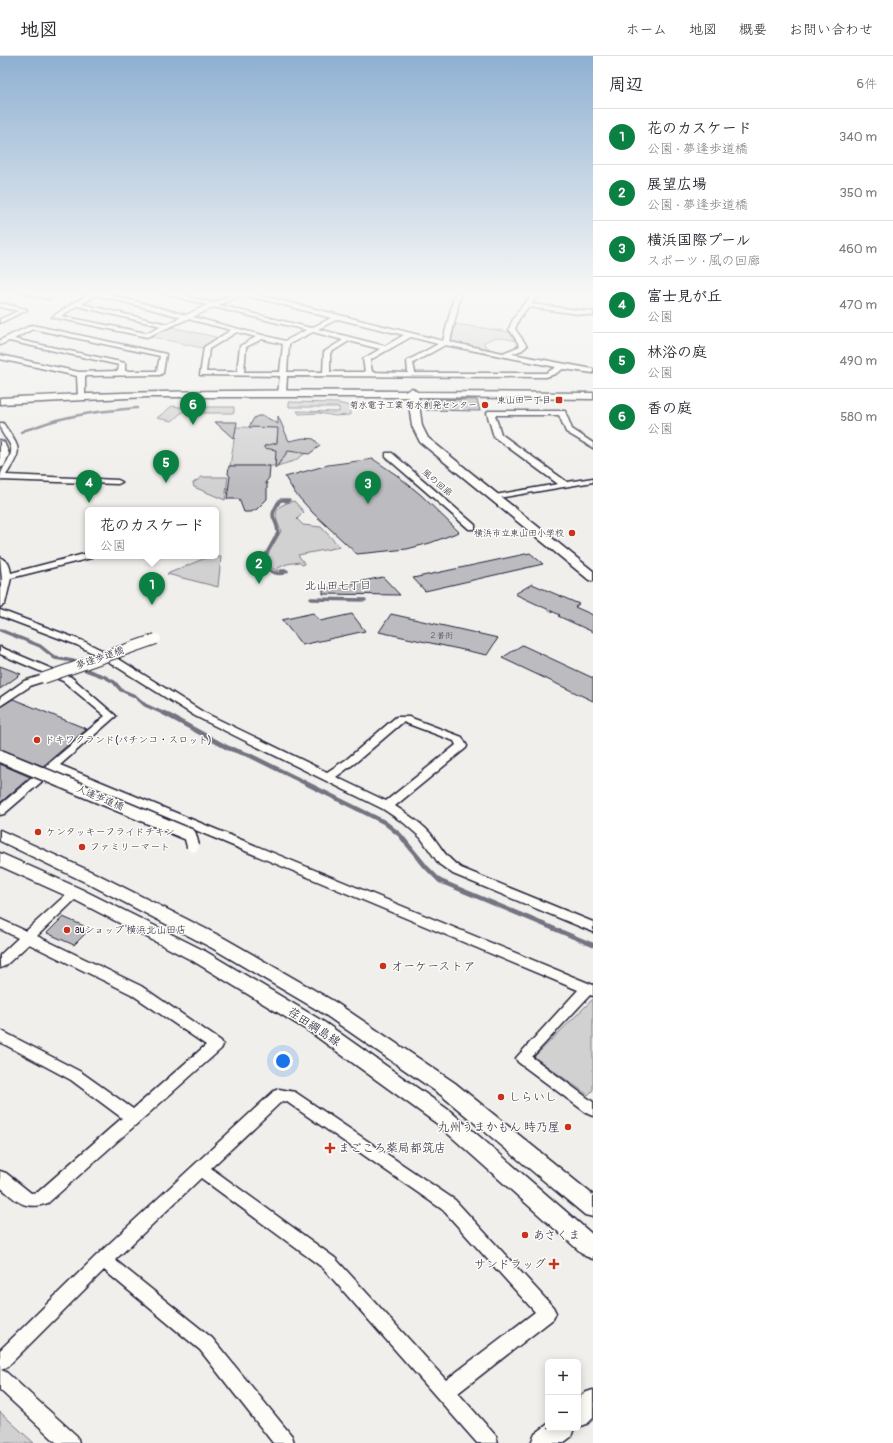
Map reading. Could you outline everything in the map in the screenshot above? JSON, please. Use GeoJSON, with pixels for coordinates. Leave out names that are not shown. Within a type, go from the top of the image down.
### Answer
{"type":"FeatureCollection","features":[{"type":"Feature","properties":{"kind":"street"},"geometry":{"type":"LineString","coordinates":[[3,358],[79,374],[160,374],[163,358]]}},
{"type":"Feature","properties":{"kind":"street"},"geometry":{"type":"LineString","coordinates":[[94,358],[123,364],[121,373]]}},
{"type":"Feature","properties":{"kind":"street"},"geometry":{"type":"LineString","coordinates":[[205,358],[202,374],[412,374],[546,376],[561,367]]}},
{"type":"Feature","properties":{"kind":"street"},"geometry":{"type":"LineString","coordinates":[[240,374],[242,358]]}},
{"type":"Feature","properties":{"kind":"street"},"geometry":{"type":"LineString","coordinates":[[282,392],[285,358]]}},
{"type":"Feature","properties":{"kind":"street"},"geometry":{"type":"LineString","coordinates":[[326,374],[327,358]]}},
{"type":"Feature","properties":{"kind":"street"},"geometry":{"type":"LineString","coordinates":[[368,358],[366,359],[369,374]]}},
{"type":"Feature","properties":{"kind":"street"},"geometry":{"type":"LineString","coordinates":[[412,374],[409,362],[417,358]]}},
{"type":"Feature","properties":{"kind":"street"},"geometry":{"type":"LineString","coordinates":[[517,358],[561,367],[593,371]]}},
{"type":"Feature","properties":{"kind":"street"},"geometry":{"type":"LineString","coordinates":[[79,374],[81,376],[81,393]]}},
{"type":"Feature","properties":{"kind":"street"},"geometry":{"type":"LineString","coordinates":[[412,393],[593,391]]}},
{"type":"Feature","properties":{"kind":"street"},"geometry":{"type":"LineString","coordinates":[[0,397],[81,393],[282,392],[593,396]]}},
{"type":"Feature","properties":{"kind":"street"},"geometry":{"type":"LineString","coordinates":[[0,401],[81,393]]}},
{"type":"Feature","properties":{"kind":"street"},"geometry":{"type":"LineString","coordinates":[[412,393],[417,426],[424,440],[495,498],[590,572]]}},
{"type":"Feature","properties":{"kind":"street"},"geometry":{"type":"LineString","coordinates":[[564,484],[497,435],[491,413],[562,414],[569,430],[593,446]]}},
{"type":"Feature","properties":{"kind":"street"},"geometry":{"type":"LineString","coordinates":[[0,425],[15,448],[14,457],[0,478]]}},
{"type":"Feature","properties":{"kind":"street"},"geometry":{"type":"LineString","coordinates":[[0,442],[6,454],[0,466]]}},
{"type":"Feature","properties":{"kind":"street","name":"風の回廊"},"geometry":{"type":"LineString","coordinates":[[389,455],[472,527]]}},
{"type":"Feature","properties":{"kind":"street"},"geometry":{"type":"LineString","coordinates":[[0,478],[118,482]]}},
{"type":"Feature","properties":{"kind":"street"},"geometry":{"type":"LineString","coordinates":[[495,498],[564,484],[593,480]]}},
{"type":"Feature","properties":{"kind":"street"},"geometry":{"type":"LineString","coordinates":[[6,577],[85,557]]}},
{"type":"Feature","properties":{"kind":"street"},"geometry":{"type":"LineString","coordinates":[[0,560],[6,566],[6,577],[0,604]]}},
{"type":"Feature","properties":{"kind":"street"},"geometry":{"type":"LineString","coordinates":[[0,613],[80,643],[110,658],[199,714],[387,806],[408,820],[425,835],[443,861],[457,871],[593,927]]}},
{"type":"Feature","properties":{"kind":"street","name":"夢逢歩道橋"},"geometry":{"type":"LineString","coordinates":[[0,703],[28,683],[156,639]]}},
{"type":"Feature","properties":{"kind":"street"},"geometry":{"type":"LineString","coordinates":[[0,650],[68,679],[111,716],[0,810]]}},
{"type":"Feature","properties":{"kind":"street"},"geometry":{"type":"LineString","coordinates":[[328,777],[351,761],[400,719],[405,718],[458,739],[462,746],[387,806]]}},
{"type":"Feature","properties":{"kind":"street","name":"人逢歩道橋"},"geometry":{"type":"LineString","coordinates":[[0,756],[190,835],[193,846]]}},
{"type":"Feature","properties":{"kind":"street"},"geometry":{"type":"LineString","coordinates":[[53,766],[590,990],[523,1058],[593,1110]]}},
{"type":"Feature","properties":{"kind":"street"},"geometry":{"type":"LineString","coordinates":[[0,835],[95,880],[211,940],[328,1007],[448,1089],[593,1208]]}},
{"type":"Feature","properties":{"kind":"street","name":"荏田綱島線"},"geometry":{"type":"LineString","coordinates":[[0,859],[75,893],[199,956],[323,1032],[443,1117],[593,1249]]}},
{"type":"Feature","properties":{"kind":"street"},"geometry":{"type":"LineString","coordinates":[[0,963],[75,893]]}},
{"type":"Feature","properties":{"kind":"street"},"geometry":{"type":"LineString","coordinates":[[0,924],[136,990],[216,1044],[42,1198],[28,1200],[0,1178]]}},
{"type":"Feature","properties":{"kind":"street"},"geometry":{"type":"LineString","coordinates":[[0,1035],[76,1076],[133,1118]]}},
{"type":"Feature","properties":{"kind":"street"},"geometry":{"type":"LineString","coordinates":[[0,1362],[104,1260],[279,1095],[290,1096],[448,1204],[547,1313],[445,1392]]}},
{"type":"Feature","properties":{"kind":"street"},"geometry":{"type":"LineString","coordinates":[[201,1169],[329,1263],[489,1443]]}},
{"type":"Feature","properties":{"kind":"street"},"geometry":{"type":"LineString","coordinates":[[104,1260],[206,1344],[285,1443]]}},
{"type":"Feature","properties":{"kind":"street"},"geometry":{"type":"LineString","coordinates":[[0,1378],[70,1443]]}},
{"type":"Feature","properties":{"kind":"street"},"geometry":{"type":"LineString","coordinates":[[581,1412],[593,1402]]}},
{"type":"Feature","properties":{"kind":"street"},"geometry":{"type":"LineString","coordinates":[[544,1443],[558,1431]]}},
{"type":"Feature","properties":{"kind":"shaded area"},"geometry":{"type":"Polygon","coordinates":[[[289,402],[338,403],[350,406],[350,415],[335,416],[319,413],[299,414],[297,411],[339,412],[339,407],[289,407],[289,402]]]}},
{"type":"Feature","properties":{"kind":"shaded area"},"geometry":{"type":"Polygon","coordinates":[[[172,406],[187,408],[172,421],[157,418],[172,406]]]}},
{"type":"Feature","properties":{"kind":"shaded area"},"geometry":{"type":"Polygon","coordinates":[[[202,407],[234,407],[234,413],[201,413],[202,407]]]}},
{"type":"Feature","properties":{"kind":"shaded area"},"geometry":{"type":"Polygon","coordinates":[[[236,427],[278,428],[275,466],[230,466],[236,427]]]}},
{"type":"Feature","properties":{"kind":"shaded area"},"geometry":{"type":"Polygon","coordinates":[[[287,450],[306,453],[294,461],[277,466],[287,450]]]}},
{"type":"Feature","properties":{"kind":"shaded area"},"geometry":{"type":"Polygon","coordinates":[[[202,477],[228,477],[225,500],[194,487],[193,483],[202,477]]]}},
{"type":"Feature","properties":{"kind":"shaded area"},"geometry":{"type":"Polygon","coordinates":[[[294,501],[304,512],[297,519],[303,525],[321,527],[340,547],[298,555],[305,564],[302,565],[299,562],[287,564],[278,568],[278,571],[267,566],[265,559],[281,531],[276,515],[277,511],[282,505],[294,501]]]}},
{"type":"Feature","properties":{"kind":"shaded area"},"geometry":{"type":"Polygon","coordinates":[[[219,557],[221,557],[218,587],[167,574],[203,559],[219,559],[219,557]]]}},
{"type":"Feature","properties":{"kind":"shaded area"},"geometry":{"type":"Polygon","coordinates":[[[593,999],[593,1090],[588,1095],[534,1057],[593,999]]]}},
{"type":"Feature","properties":{"kind":"shaded area"},"geometry":{"type":"Polygon","coordinates":[[[0,1412],[34,1443],[0,1443],[0,1412]]]}},
{"type":"Feature","properties":{"kind":"building"},"geometry":{"type":"Polygon","coordinates":[[[424,399],[477,400],[480,411],[426,410],[424,399]]]}},
{"type":"Feature","properties":{"kind":"building"},"geometry":{"type":"Polygon","coordinates":[[[264,416],[278,424],[278,416],[289,441],[304,438],[314,439],[320,446],[309,454],[288,451],[275,469],[276,450],[264,448],[264,446],[277,443],[278,428],[249,427],[254,418],[264,416]]]}},
{"type":"Feature","properties":{"kind":"building"},"geometry":{"type":"Polygon","coordinates":[[[215,422],[237,422],[234,439],[215,422]]]}},
{"type":"Feature","properties":{"kind":"building"},"geometry":{"type":"Polygon","coordinates":[[[373,459],[398,476],[421,495],[459,532],[430,543],[407,549],[357,554],[313,513],[295,493],[285,477],[328,465],[373,459]]]}},
{"type":"Feature","properties":{"kind":"building"},"geometry":{"type":"Polygon","coordinates":[[[229,466],[270,466],[269,478],[265,483],[267,483],[267,499],[257,509],[251,512],[244,512],[239,499],[227,499],[230,476],[228,474],[229,466]]]}},
{"type":"Feature","properties":{"kind":"building"},"geometry":{"type":"Polygon","coordinates":[[[530,553],[543,564],[425,591],[413,578],[530,553]]]}},
{"type":"Feature","properties":{"kind":"building"},"geometry":{"type":"Polygon","coordinates":[[[383,577],[400,595],[323,594],[323,589],[383,577]]]}},
{"type":"Feature","properties":{"kind":"building"},"geometry":{"type":"Polygon","coordinates":[[[532,584],[579,604],[575,607],[593,615],[593,632],[515,594],[532,584]]]}},
{"type":"Feature","properties":{"kind":"building"},"geometry":{"type":"Polygon","coordinates":[[[313,613],[320,621],[352,614],[365,631],[302,645],[282,620],[313,613]]]}},
{"type":"Feature","properties":{"kind":"building"},"geometry":{"type":"Polygon","coordinates":[[[391,614],[498,638],[487,655],[379,632],[391,614]]]}},
{"type":"Feature","properties":{"kind":"building"},"geometry":{"type":"Polygon","coordinates":[[[522,645],[593,678],[593,701],[502,658],[522,645]]]}},
{"type":"Feature","properties":{"kind":"building"},"geometry":{"type":"Polygon","coordinates":[[[0,666],[21,674],[0,689],[0,666]]]}},
{"type":"Feature","properties":{"kind":"building","name":"ドキワクランド(パチンコ・スロット)"},"geometry":{"type":"Polygon","coordinates":[[[13,699],[87,729],[43,766],[0,749],[0,707],[13,699]]]}},
{"type":"Feature","properties":{"kind":"building"},"geometry":{"type":"Polygon","coordinates":[[[0,764],[30,777],[0,803],[0,764]]]}},
{"type":"Feature","properties":{"kind":"building","name":"auショップ 横浜北山田店"},"geometry":{"type":"Polygon","coordinates":[[[63,917],[84,926],[82,929],[88,931],[74,945],[47,933],[63,917]]]}},
{"type":"Feature","properties":{"kind":"waterway"},"geometry":{"type":"LineString","coordinates":[[21,432],[50,422],[75,416],[137,408]]}},
{"type":"Feature","properties":{"kind":"waterway"},"geometry":{"type":"LineString","coordinates":[[281,571],[287,571],[283,573],[272,572],[266,567],[263,560],[278,533],[276,523],[273,518],[274,512],[280,500],[289,500],[286,501]]}},
{"type":"Feature","properties":{"kind":"waterway"},"geometry":{"type":"LineString","coordinates":[[311,599],[365,600]]}},
{"type":"Feature","properties":{"kind":"waterway"},"geometry":{"type":"LineString","coordinates":[[0,630],[40,646],[55,658],[73,661],[86,670],[105,677],[114,682],[121,690],[135,696],[145,705],[165,714]]}},
{"type":"Feature","properties":{"kind":"waterway"},"geometry":{"type":"LineString","coordinates":[[164,713],[228,748],[249,755],[384,822],[400,835],[426,867],[440,881],[593,945]]}},
{"type":"Feature","properties":{"kind":"place","name":"東山田一丁目"},"geometry":{"type":"Point","coordinates":[559,400]}},
{"type":"Feature","properties":{"kind":"place","name":"菊水電子工業 菊水創発センター"},"geometry":{"type":"Point","coordinates":[485,405]}},
{"type":"Feature","properties":{"kind":"place","name":"香の庭"},"geometry":{"type":"Point","coordinates":[193,425]}},
{"type":"Feature","properties":{"kind":"place","name":"林浴の庭"},"geometry":{"type":"Point","coordinates":[166,483]}},
{"type":"Feature","properties":{"kind":"place","name":"富士見が丘"},"geometry":{"type":"Point","coordinates":[89,503]}},
{"type":"Feature","properties":{"kind":"place","name":"横浜国際プール"},"geometry":{"type":"Point","coordinates":[368,504]}},
{"type":"Feature","properties":{"kind":"place","name":"横浜市立東山田小学校"},"geometry":{"type":"Point","coordinates":[572,533]}},
{"type":"Feature","properties":{"kind":"place","name":"展望広場"},"geometry":{"type":"Point","coordinates":[259,584]}},
{"type":"Feature","properties":{"kind":"place","name":"花のカスケード"},"geometry":{"type":"Point","coordinates":[152,605]}},
{"type":"Feature","properties":{"kind":"place","name":"ドキワクランド(パチンコ・スロット)"},"geometry":{"type":"Point","coordinates":[37,740]}},
{"type":"Feature","properties":{"kind":"place","name":"ケンタッキーフライドチキン"},"geometry":{"type":"Point","coordinates":[38,832]}},
{"type":"Feature","properties":{"kind":"place","name":"ファミリーマート"},"geometry":{"type":"Point","coordinates":[82,847]}},
{"type":"Feature","properties":{"kind":"place","name":"auショップ 横浜北山田店"},"geometry":{"type":"Point","coordinates":[67,930]}},
{"type":"Feature","properties":{"kind":"place","name":"オーケーストア"},"geometry":{"type":"Point","coordinates":[383,966]}},
{"type":"Feature","properties":{"kind":"place","name":"しらいし"},"geometry":{"type":"Point","coordinates":[501,1097]}},
{"type":"Feature","properties":{"kind":"place","name":"九州うまかもん 時乃屋"},"geometry":{"type":"Point","coordinates":[568,1127]}},
{"type":"Feature","properties":{"kind":"place","name":"まごころ薬局都筑店"},"geometry":{"type":"Point","coordinates":[330,1148]}},
{"type":"Feature","properties":{"kind":"place","name":"あさくま"},"geometry":{"type":"Point","coordinates":[525,1235]}},
{"type":"Feature","properties":{"kind":"place","name":"サンドラッグ"},"geometry":{"type":"Point","coordinates":[554,1264]}},
{"type":"Feature","properties":{"kind":"district","name":"北山田七丁目"},"geometry":{"type":"Point","coordinates":[338,585]}}]}
